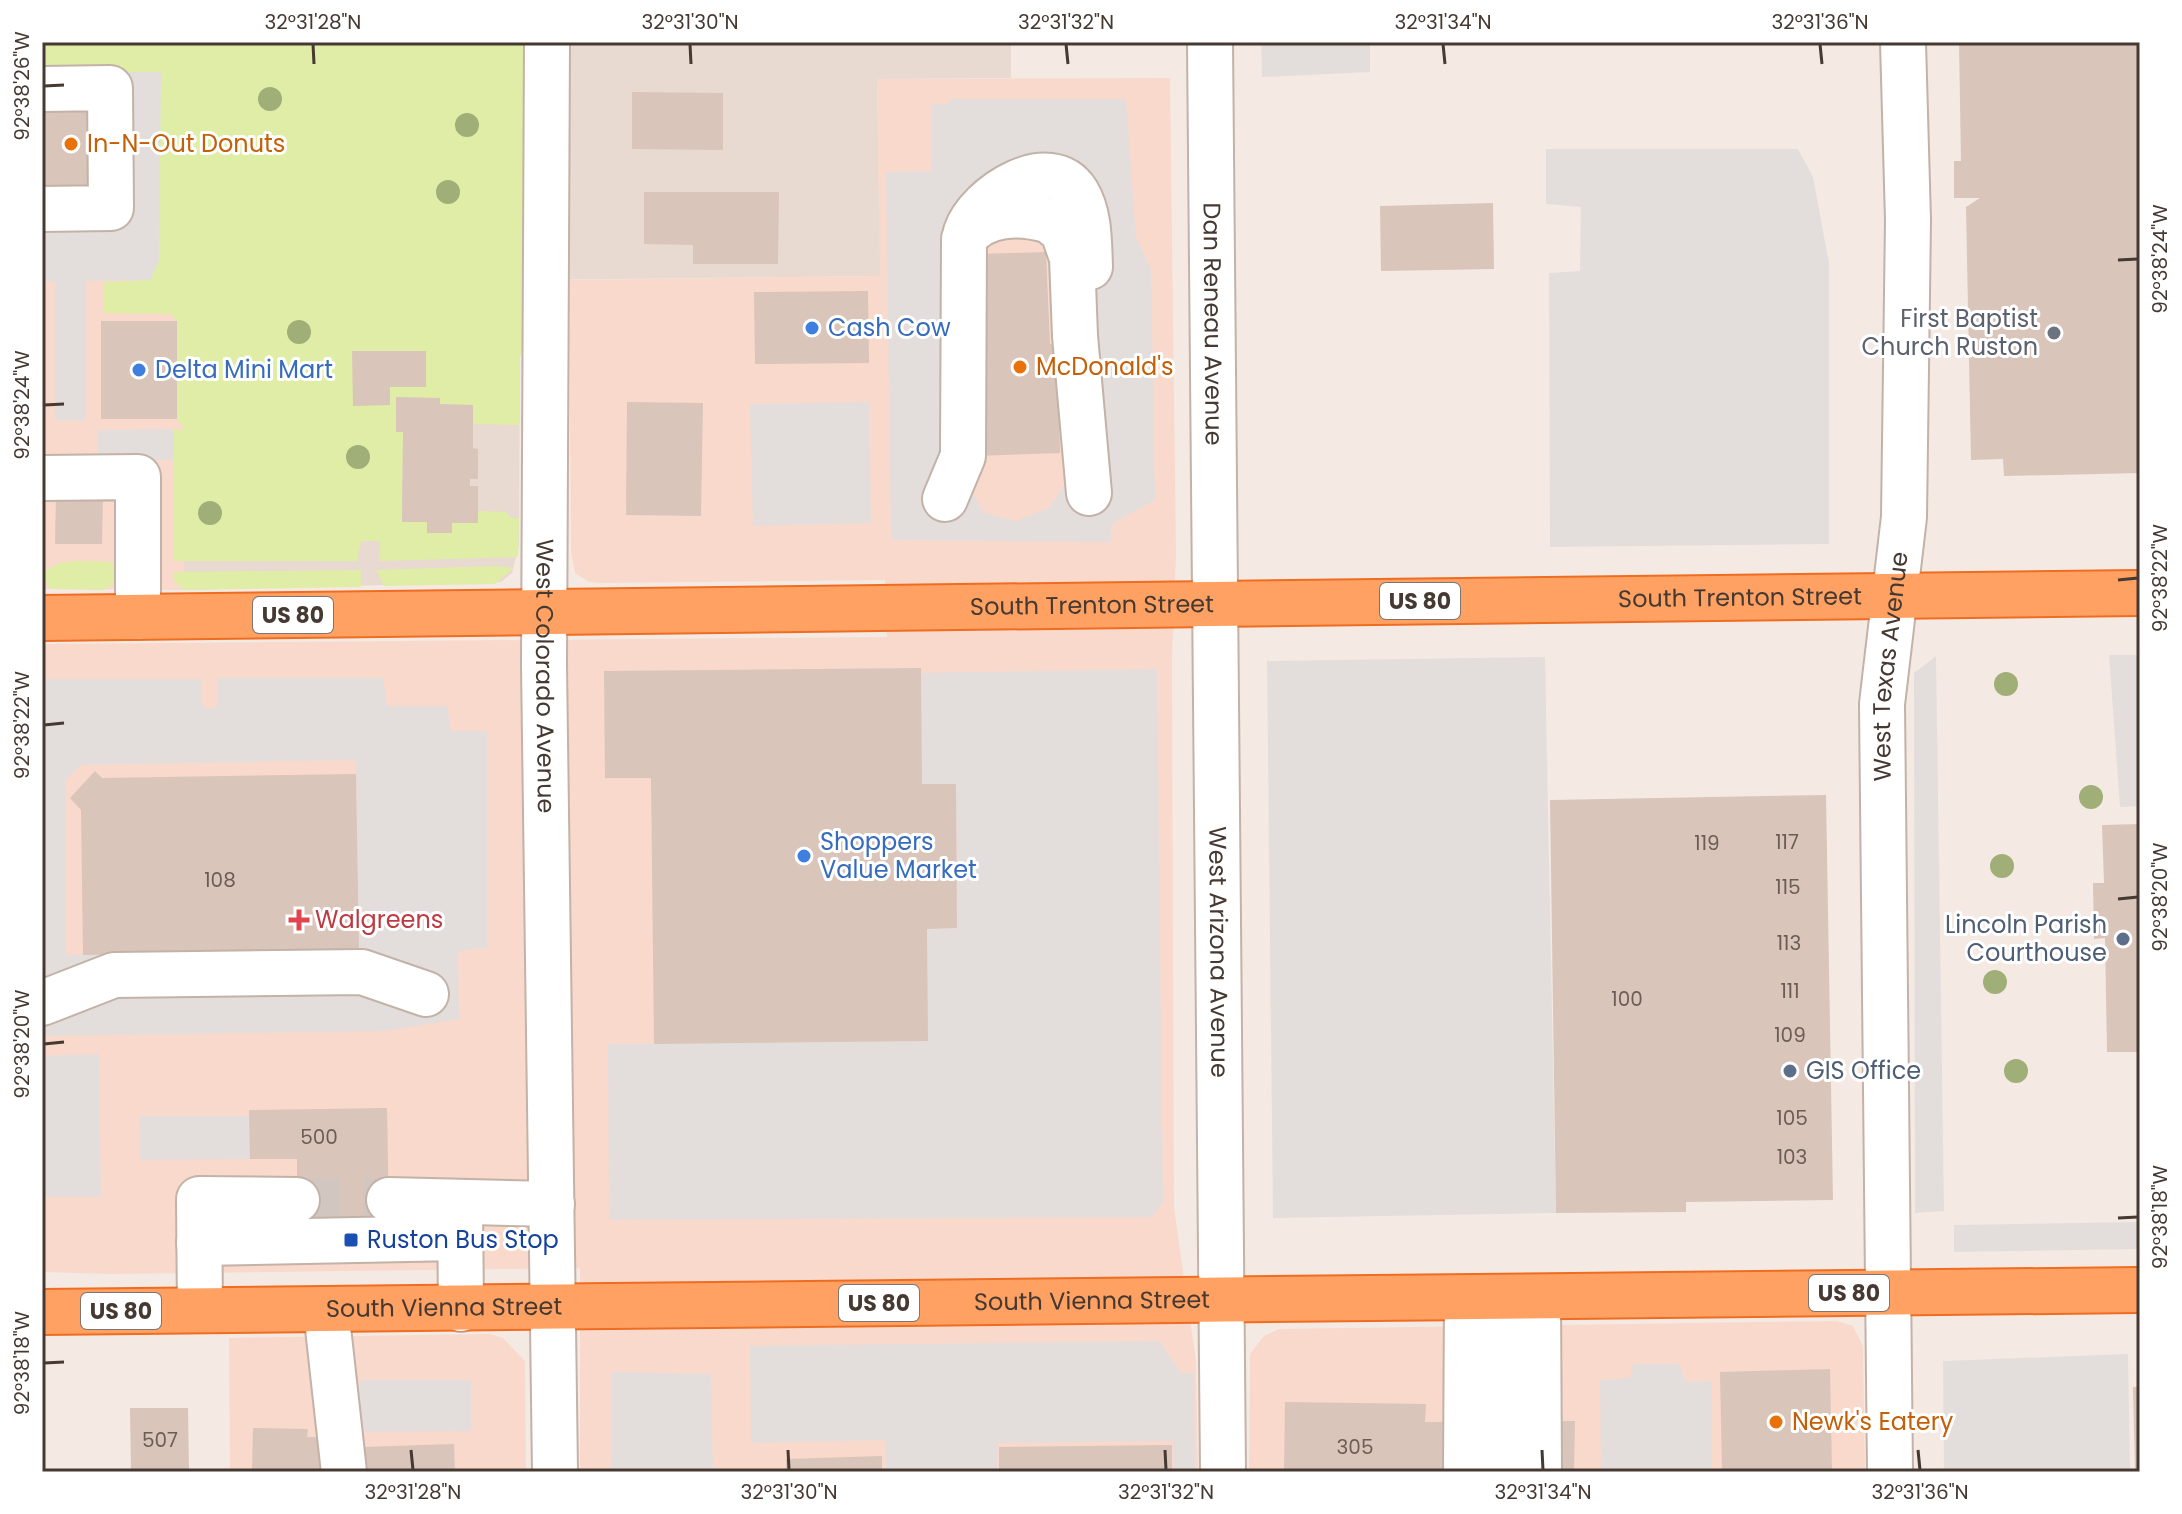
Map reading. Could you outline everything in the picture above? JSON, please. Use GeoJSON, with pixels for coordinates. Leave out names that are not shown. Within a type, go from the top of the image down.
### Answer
{"type":"FeatureCollection","features":[{"type":"Feature","properties":{"kind":"highway","name":"South Trenton Street"},"geometry":{"type":"LineString","coordinates":[[42,618],[2140,593]]}},
{"type":"Feature","properties":{"kind":"highway","name":"South Vienna Street"},"geometry":{"type":"LineString","coordinates":[[42,1312],[2140,1290]]}},
{"type":"Feature","properties":{"kind":"street","name":"West Colorado Avenue"},"geometry":{"type":"LineString","coordinates":[[547,42],[545,611],[555,1472]]}},
{"type":"Feature","properties":{"kind":"street","name":"Dan Reneau Avenue"},"geometry":{"type":"LineString","coordinates":[[1210,42],[1215,604]]}},
{"type":"Feature","properties":{"kind":"street","name":"West Texas Avenue"},"geometry":{"type":"LineString","coordinates":[[1890,1472],[1882,704],[1904,517],[1908,220],[1903,42]]}},
{"type":"Feature","properties":{"kind":"street"},"geometry":{"type":"LineString","coordinates":[[42,89],[110,88],[111,208],[42,209]]}},
{"type":"Feature","properties":{"kind":"street"},"geometry":{"type":"LineString","coordinates":[[945,499],[963,456],[964,239],[971,228],[988,219],[1023,217],[1056,223],[1068,240],[1072,258],[1075,336],[1089,493]]}},
{"type":"Feature","properties":{"kind":"street"},"geometry":{"type":"LineString","coordinates":[[42,478],[138,477],[138,617]]}},
{"type":"Feature","properties":{"kind":"street","name":"West Arizona Avenue"},"geometry":{"type":"LineString","coordinates":[[1215,604],[1223,1472]]}},
{"type":"Feature","properties":{"kind":"street"},"geometry":{"type":"LineString","coordinates":[[42,1003],[114,975],[362,972],[426,994]]}},
{"type":"Feature","properties":{"kind":"street"},"geometry":{"type":"LineString","coordinates":[[200,1310],[199,1199],[297,1200]]}},
{"type":"Feature","properties":{"kind":"street"},"geometry":{"type":"LineString","coordinates":[[389,1200],[460,1220]]}},
{"type":"Feature","properties":{"kind":"street"},"geometry":{"type":"LineString","coordinates":[[199,1243],[460,1220],[552,1204]]}},
{"type":"Feature","properties":{"kind":"street"},"geometry":{"type":"LineString","coordinates":[[460,1220],[461,1309]]}},
{"type":"Feature","properties":{"kind":"street"},"geometry":{"type":"LineString","coordinates":[[1466,1472],[1502,1297]]}},
{"type":"Feature","properties":{"kind":"street"},"geometry":{"type":"LineString","coordinates":[[1502,1297],[1502,1472]]}},
{"type":"Feature","properties":{"kind":"street"},"geometry":{"type":"LineString","coordinates":[[1502,1297],[1539,1472]]}},
{"type":"Feature","properties":{"kind":"street"},"geometry":{"type":"LineString","coordinates":[[326,1310],[344,1472]]}},
{"type":"Feature","properties":{"kind":"shaded area"},"geometry":{"type":"Polygon","coordinates":[[[42,42],[66,42],[187,72],[183,590],[42,589],[42,42]]]}},
{"type":"Feature","properties":{"kind":"shaded area"},"geometry":{"type":"Polygon","coordinates":[[[66,42],[1011,42],[1011,78],[877,79],[881,276],[531,280],[530,328],[520,356],[519,546],[512,573],[501,582],[183,590],[187,72],[66,42]]]}},
{"type":"Feature","properties":{"kind":"shaded area"},"geometry":{"type":"Polygon","coordinates":[[[1261,42],[1370,42],[1370,72],[1262,77],[1261,42]]]}},
{"type":"Feature","properties":{"kind":"shaded area"},"geometry":{"type":"Polygon","coordinates":[[[97,72],[161,72],[159,261],[150,280],[86,281],[86,420],[55,421],[55,282],[42,281],[42,223],[97,72]]]}},
{"type":"Feature","properties":{"kind":"shaded area"},"geometry":{"type":"Polygon","coordinates":[[[1170,78],[1176,553],[1172,659],[1174,1208],[1196,1361],[1198,1472],[580,1472],[580,1268],[110,1274],[42,1272],[42,644],[887,637],[885,580],[601,583],[589,582],[575,573],[571,552],[569,280],[880,276],[877,79],[1170,78]]]}},
{"type":"Feature","properties":{"kind":"shaded area"},"geometry":{"type":"Polygon","coordinates":[[[952,99],[1126,99],[1136,237],[1151,270],[1155,500],[1111,524],[1111,542],[891,540],[886,172],[931,171],[932,104],[947,104],[952,99]],[[981,235],[972,491],[984,513],[1016,521],[1049,508],[1066,482],[1057,239],[981,235]]]}},
{"type":"Feature","properties":{"kind":"shaded area"},"geometry":{"type":"Polygon","coordinates":[[[1546,149],[1798,149],[1813,177],[1829,263],[1829,544],[1550,547],[1549,273],[1580,271],[1581,207],[1546,204],[1546,149]]]}},
{"type":"Feature","properties":{"kind":"shaded area"},"geometry":{"type":"Polygon","coordinates":[[[869,402],[871,523],[753,526],[750,404],[869,402]]]}},
{"type":"Feature","properties":{"kind":"shaded area"},"geometry":{"type":"Polygon","coordinates":[[[174,429],[174,460],[98,460],[98,430],[174,429]]]}},
{"type":"Feature","properties":{"kind":"shaded area"},"geometry":{"type":"Polygon","coordinates":[[[2109,655],[2140,655],[2140,806],[2120,807],[2109,655]]]}},
{"type":"Feature","properties":{"kind":"shaded area"},"geometry":{"type":"Polygon","coordinates":[[[1936,656],[1944,1211],[1915,1213],[1914,673],[1936,656]]]}},
{"type":"Feature","properties":{"kind":"shaded area"},"geometry":{"type":"Polygon","coordinates":[[[1545,657],[1556,1213],[1273,1218],[1267,661],[1545,657]]]}},
{"type":"Feature","properties":{"kind":"shaded area"},"geometry":{"type":"Polygon","coordinates":[[[1157,669],[1163,1202],[1152,1217],[609,1220],[608,1044],[927,1041],[927,929],[957,928],[956,784],[922,784],[921,673],[1157,669]]]}},
{"type":"Feature","properties":{"kind":"shaded area"},"geometry":{"type":"Polygon","coordinates":[[[217,678],[383,678],[387,706],[447,706],[451,731],[487,731],[487,948],[463,950],[458,954],[459,1019],[385,1031],[42,1036],[42,679],[201,679],[201,704],[208,709],[218,706],[217,678]],[[356,760],[81,765],[65,781],[66,955],[359,950],[356,760]]]}},
{"type":"Feature","properties":{"kind":"shaded area"},"geometry":{"type":"Polygon","coordinates":[[[99,1054],[101,1197],[42,1197],[42,1056],[99,1054]]]}},
{"type":"Feature","properties":{"kind":"shaded area"},"geometry":{"type":"Polygon","coordinates":[[[139,1116],[249,1116],[250,1159],[140,1160],[139,1116]]]}},
{"type":"Feature","properties":{"kind":"shaded area"},"geometry":{"type":"Polygon","coordinates":[[[2140,1222],[2140,1249],[1954,1252],[1954,1225],[2140,1222]]]}},
{"type":"Feature","properties":{"kind":"shaded area"},"geometry":{"type":"Polygon","coordinates":[[[1836,1321],[1853,1326],[1863,1346],[1865,1472],[1249,1472],[1250,1354],[1264,1336],[1279,1329],[1836,1321]]]}},
{"type":"Feature","properties":{"kind":"shaded area"},"geometry":{"type":"Polygon","coordinates":[[[490,1334],[503,1338],[525,1361],[526,1472],[230,1472],[229,1338],[490,1334]]]}},
{"type":"Feature","properties":{"kind":"shaded area"},"geometry":{"type":"Polygon","coordinates":[[[1159,1341],[1181,1373],[1194,1373],[1195,1472],[1173,1472],[1173,1441],[998,1443],[997,1472],[886,1472],[885,1440],[751,1443],[750,1346],[1159,1341]]]}},
{"type":"Feature","properties":{"kind":"shaded area"},"geometry":{"type":"Polygon","coordinates":[[[2128,1354],[2130,1472],[1944,1472],[1943,1361],[2128,1354]]]}},
{"type":"Feature","properties":{"kind":"shaded area"},"geometry":{"type":"Polygon","coordinates":[[[1633,1364],[1679,1364],[1686,1382],[1712,1381],[1712,1472],[1601,1472],[1600,1380],[1630,1378],[1633,1364]]]}},
{"type":"Feature","properties":{"kind":"shaded area"},"geometry":{"type":"Polygon","coordinates":[[[612,1372],[711,1374],[713,1472],[611,1472],[612,1372]]]}},
{"type":"Feature","properties":{"kind":"shaded area"},"geometry":{"type":"Polygon","coordinates":[[[360,1380],[471,1380],[471,1431],[360,1432],[360,1380]]]}},
{"type":"Feature","properties":{"kind":"green space"},"geometry":{"type":"Polygon","coordinates":[[[42,42],[528,42],[530,328],[520,356],[520,425],[473,424],[473,405],[440,404],[440,398],[396,397],[396,431],[403,432],[402,522],[427,522],[428,533],[451,533],[452,523],[477,523],[478,511],[506,512],[511,518],[519,518],[518,557],[379,561],[380,541],[361,541],[357,561],[173,561],[174,429],[185,430],[177,419],[177,321],[171,314],[103,313],[104,282],[150,280],[161,72],[42,72],[42,42]]]}},
{"type":"Feature","properties":{"kind":"green space"},"geometry":{"type":"Polygon","coordinates":[[[111,562],[116,566],[117,582],[103,590],[51,589],[43,578],[53,566],[62,563],[111,562]]]}},
{"type":"Feature","properties":{"kind":"green space"},"geometry":{"type":"Polygon","coordinates":[[[514,568],[495,584],[384,586],[376,570],[514,568]]]}},
{"type":"Feature","properties":{"kind":"green space"},"geometry":{"type":"Polygon","coordinates":[[[361,570],[361,587],[183,590],[174,580],[174,572],[361,570]]]}},
{"type":"Feature","properties":{"kind":"building"},"geometry":{"type":"Polygon","coordinates":[[[1390,42],[1501,42],[1501,45],[1390,45],[1390,42]]]}},
{"type":"Feature","properties":{"kind":"building","name":"First Baptist Church Ruston"},"geometry":{"type":"Polygon","coordinates":[[[1959,42],[2140,42],[2140,473],[2004,476],[2003,459],[1971,460],[1966,207],[1980,198],[1954,198],[1954,161],[1961,161],[1959,42]]]}},
{"type":"Feature","properties":{"kind":"building"},"geometry":{"type":"Polygon","coordinates":[[[632,92],[723,93],[723,150],[632,149],[632,92]]]}},
{"type":"Feature","properties":{"kind":"building","name":"In-N-Out Donuts"},"geometry":{"type":"Polygon","coordinates":[[[42,102],[99,102],[99,187],[42,187],[42,102]]]}},
{"type":"Feature","properties":{"kind":"building"},"geometry":{"type":"Polygon","coordinates":[[[644,192],[779,192],[778,264],[693,264],[693,245],[644,244],[644,192]]]}},
{"type":"Feature","properties":{"kind":"building"},"geometry":{"type":"Polygon","coordinates":[[[1493,203],[1494,269],[1381,271],[1380,206],[1493,203]]]}},
{"type":"Feature","properties":{"kind":"building","name":"McDonald's"},"geometry":{"type":"Polygon","coordinates":[[[1046,252],[1050,344],[1057,344],[1060,453],[974,456],[978,254],[1046,252]]]}},
{"type":"Feature","properties":{"kind":"building","name":"Cash Cow"},"geometry":{"type":"Polygon","coordinates":[[[868,291],[869,363],[755,364],[754,292],[868,291]]]}},
{"type":"Feature","properties":{"kind":"building","name":"Delta Mini Mart"},"geometry":{"type":"Polygon","coordinates":[[[101,321],[177,321],[177,419],[101,419],[101,321]]]}},
{"type":"Feature","properties":{"kind":"building"},"geometry":{"type":"Polygon","coordinates":[[[352,351],[426,351],[426,387],[390,387],[390,405],[353,406],[352,351]]]}},
{"type":"Feature","properties":{"kind":"building"},"geometry":{"type":"Polygon","coordinates":[[[396,397],[440,398],[440,404],[473,405],[473,448],[478,449],[478,479],[470,479],[470,486],[478,486],[478,523],[452,523],[452,533],[427,533],[427,522],[402,522],[403,432],[396,432],[396,397]]]}},
{"type":"Feature","properties":{"kind":"building"},"geometry":{"type":"Polygon","coordinates":[[[627,402],[703,403],[701,516],[626,515],[627,402]]]}},
{"type":"Feature","properties":{"kind":"building"},"geometry":{"type":"Polygon","coordinates":[[[56,494],[103,495],[102,544],[55,544],[56,494]]]}},
{"type":"Feature","properties":{"kind":"building","name":"Shoppers Value Market"},"geometry":{"type":"Polygon","coordinates":[[[921,668],[922,784],[956,784],[957,928],[927,929],[928,1041],[654,1044],[651,778],[605,778],[604,671],[921,668]]]}},
{"type":"Feature","properties":{"kind":"building","name":"Walgreens"},"geometry":{"type":"Polygon","coordinates":[[[95,771],[102,778],[356,774],[359,951],[83,955],[81,810],[70,798],[95,771]]]}},
{"type":"Feature","properties":{"kind":"building"},"geometry":{"type":"Polygon","coordinates":[[[1826,795],[1833,1200],[1686,1202],[1686,1212],[1556,1213],[1550,800],[1826,795]]]}},
{"type":"Feature","properties":{"kind":"building","name":"Lincoln Parish Courthouse"},"geometry":{"type":"Polygon","coordinates":[[[2140,824],[2140,1052],[2107,1052],[2105,938],[2094,939],[2093,883],[2104,883],[2102,825],[2140,824]]]}},
{"type":"Feature","properties":{"kind":"building"},"geometry":{"type":"Polygon","coordinates":[[[387,1108],[389,1223],[297,1224],[297,1159],[250,1159],[249,1110],[387,1108]]]}},
{"type":"Feature","properties":{"kind":"building","name":"Newk's Eatery"},"geometry":{"type":"Polygon","coordinates":[[[1830,1369],[1832,1472],[1722,1472],[1720,1372],[1830,1369]]]}},
{"type":"Feature","properties":{"kind":"building"},"geometry":{"type":"Polygon","coordinates":[[[2133,1387],[2140,1387],[2140,1472],[2135,1472],[2133,1387]]]}},
{"type":"Feature","properties":{"kind":"building"},"geometry":{"type":"Polygon","coordinates":[[[1285,1402],[1426,1404],[1425,1422],[1575,1421],[1574,1472],[1284,1472],[1285,1402]]]}},
{"type":"Feature","properties":{"kind":"building"},"geometry":{"type":"Polygon","coordinates":[[[130,1408],[188,1408],[189,1472],[131,1472],[130,1408]]]}},
{"type":"Feature","properties":{"kind":"building"},"geometry":{"type":"Polygon","coordinates":[[[253,1428],[308,1429],[307,1437],[321,1437],[320,1472],[252,1472],[253,1428]]]}},
{"type":"Feature","properties":{"kind":"building"},"geometry":{"type":"Polygon","coordinates":[[[454,1444],[455,1472],[362,1472],[362,1447],[454,1444]]]}},
{"type":"Feature","properties":{"kind":"building"},"geometry":{"type":"Polygon","coordinates":[[[1172,1445],[1172,1472],[999,1472],[999,1447],[1172,1445]]]}},
{"type":"Feature","properties":{"kind":"building"},"geometry":{"type":"Polygon","coordinates":[[[882,1456],[882,1472],[786,1472],[786,1459],[882,1456]]]}},
{"type":"Feature","properties":{"kind":"tunnel"},"geometry":{"type":"LineString","coordinates":[[297,1200],[389,1200]]}},
{"type":"Feature","properties":{"kind":"place","name":"In-N-Out Donuts"},"geometry":{"type":"Point","coordinates":[71,144]}},
{"type":"Feature","properties":{"kind":"place","name":"Cash Cow"},"geometry":{"type":"Point","coordinates":[812,328]}},
{"type":"Feature","properties":{"kind":"place","name":"First Baptist Church Ruston"},"geometry":{"type":"Point","coordinates":[2054,333]}},
{"type":"Feature","properties":{"kind":"place","name":"McDonald's"},"geometry":{"type":"Point","coordinates":[1020,367]}},
{"type":"Feature","properties":{"kind":"place","name":"Delta Mini Mart"},"geometry":{"type":"Point","coordinates":[139,370]}},
{"type":"Feature","properties":{"kind":"place","name":"Shoppers Value Market"},"geometry":{"type":"Point","coordinates":[804,856]}},
{"type":"Feature","properties":{"kind":"place","name":"Walgreens"},"geometry":{"type":"Point","coordinates":[299,920]}},
{"type":"Feature","properties":{"kind":"place","name":"Lincoln Parish Courthouse"},"geometry":{"type":"Point","coordinates":[2123,939]}},
{"type":"Feature","properties":{"kind":"place","name":"GIS Office"},"geometry":{"type":"Point","coordinates":[1790,1071]}},
{"type":"Feature","properties":{"kind":"place","name":"Ruston Bus Stop"},"geometry":{"type":"Point","coordinates":[351,1240]}},
{"type":"Feature","properties":{"kind":"place","name":"Newk's Eatery"},"geometry":{"type":"Point","coordinates":[1776,1422]}}]}
